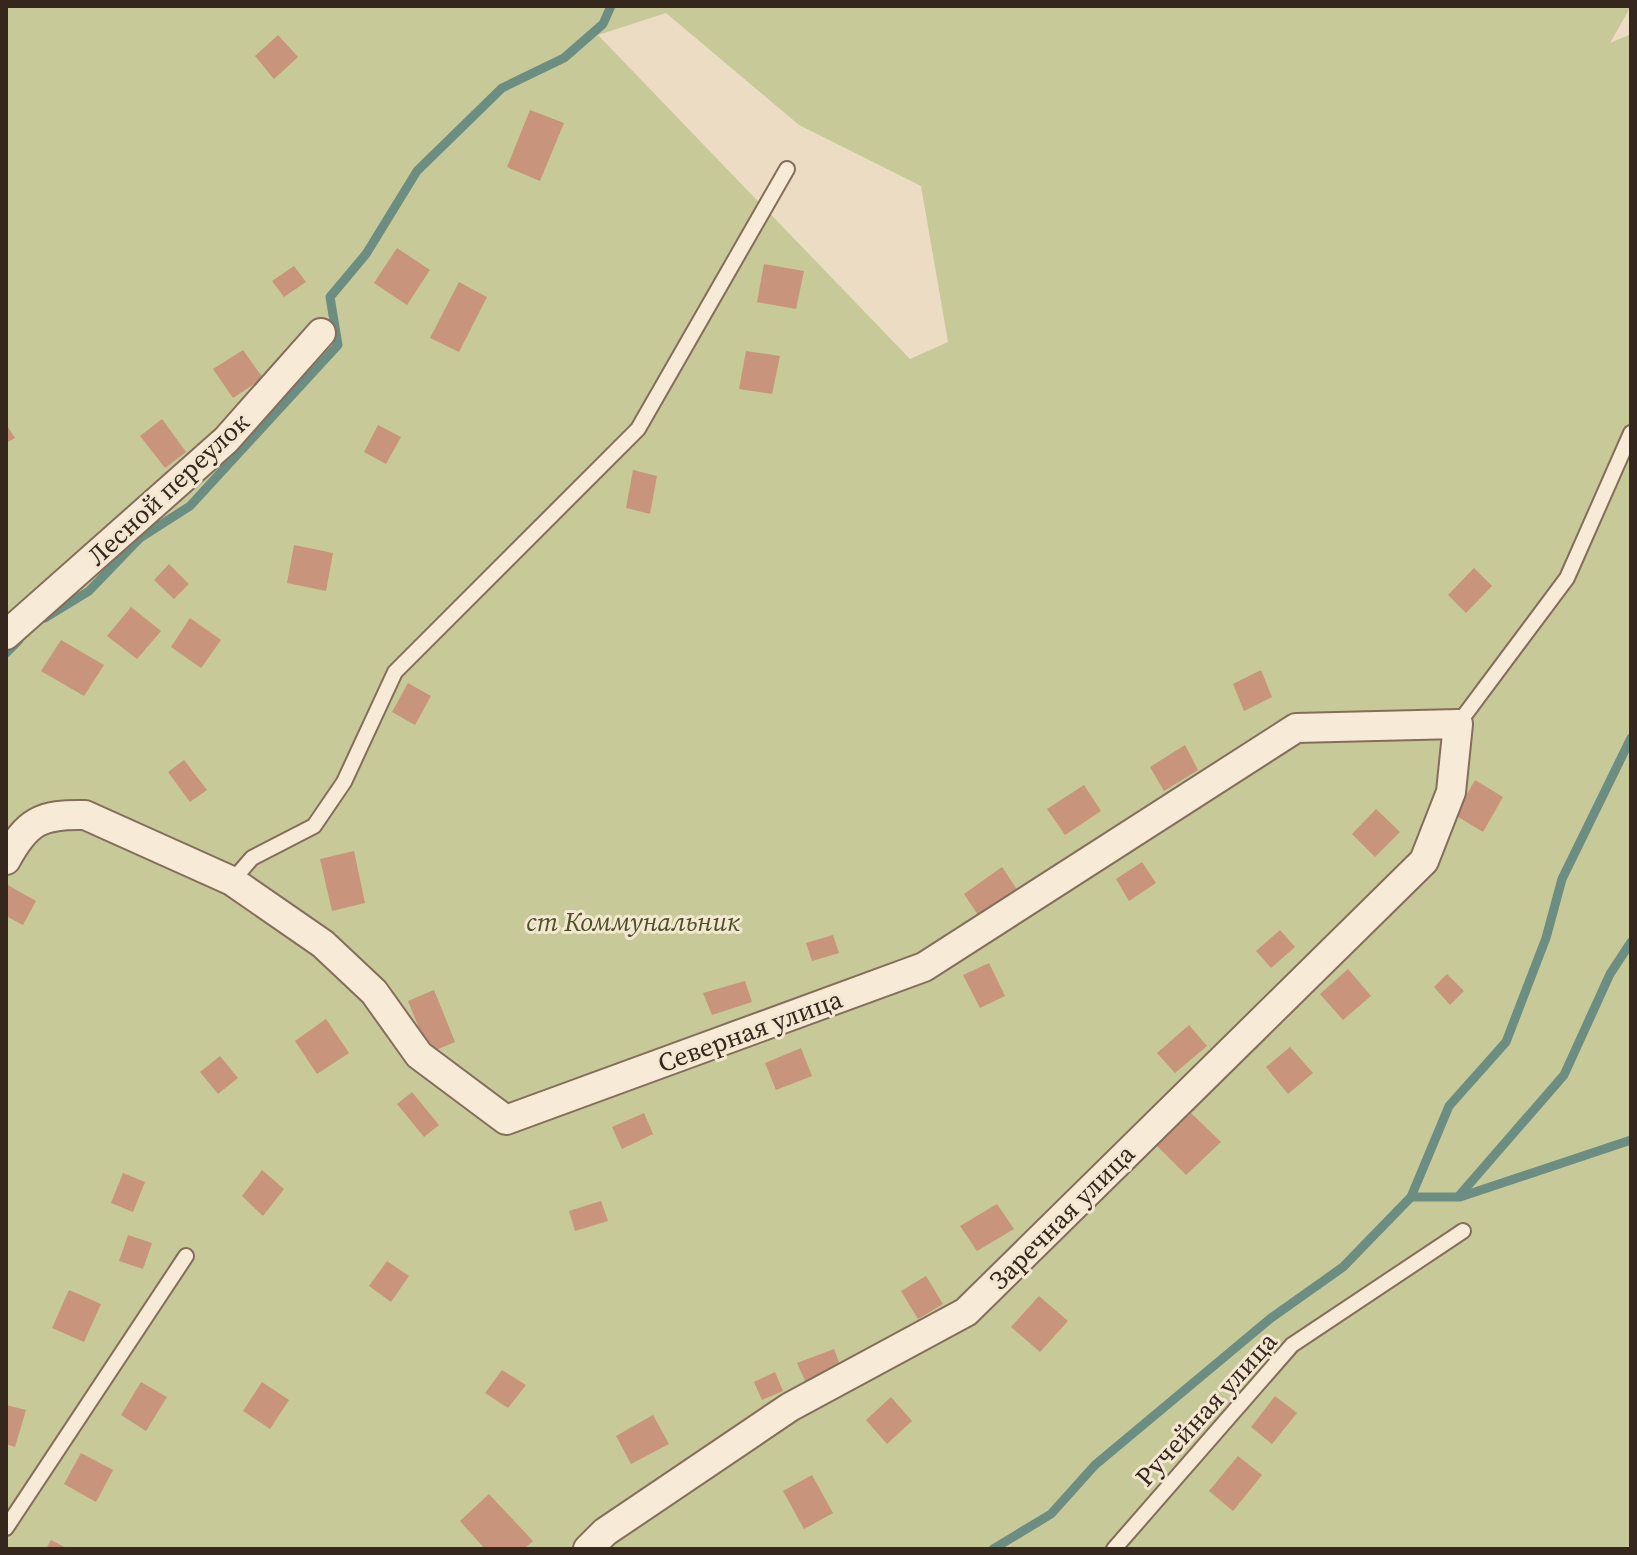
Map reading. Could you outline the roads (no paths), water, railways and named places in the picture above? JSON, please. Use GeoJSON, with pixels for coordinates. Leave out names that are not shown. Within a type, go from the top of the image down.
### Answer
{"type":"FeatureCollection","features":[{"type":"Feature","properties":{"kind":"street","name":"Лесной переулок"},"geometry":{"type":"LineString","coordinates":[[6,635],[226,440],[321,333]]}},
{"type":"Feature","properties":{"kind":"street","name":"Северная улица"},"geometry":{"type":"LineString","coordinates":[[6,860],[21,833],[37,821],[59,814],[85,815],[232,881],[323,944],[374,992],[419,1055],[506,1120],[924,967],[1296,728],[1458,724]]}},
{"type":"Feature","properties":{"kind":"street","name":"Заречная улица"},"geometry":{"type":"LineString","coordinates":[[588,1549],[605,1532],[790,1407],[966,1312],[1424,861],[1451,792],[1458,724]]}},
{"type":"Feature","properties":{"kind":"lane"},"geometry":{"type":"LineString","coordinates":[[232,881],[252,858],[314,826],[344,782],[395,672],[638,429],[787,169]]}},
{"type":"Feature","properties":{"kind":"lane"},"geometry":{"type":"LineString","coordinates":[[1458,724],[1567,578],[1631,433]]}},
{"type":"Feature","properties":{"kind":"lane","name":"Ручейная улица"},"geometry":{"type":"LineString","coordinates":[[1114,1549],[1292,1345],[1463,1231]]}},
{"type":"Feature","properties":{"kind":"lane"},"geometry":{"type":"LineString","coordinates":[[6,1528],[186,1256]]}},
{"type":"Feature","properties":{"kind":"waterway"},"geometry":{"type":"LineString","coordinates":[[45,618],[89,591],[140,538],[190,506],[338,345],[330,297],[366,254],[417,171],[502,88],[564,58],[603,24],[611,6]]}},
{"type":"Feature","properties":{"kind":"waterway"},"geometry":{"type":"LineString","coordinates":[[6,653],[19,640]]}},
{"type":"Feature","properties":{"kind":"waterway"},"geometry":{"type":"LineString","coordinates":[[993,1549],[1051,1514],[1095,1465],[1271,1318],[1343,1267],[1411,1197],[1449,1106],[1506,1042],[1546,938],[1562,879],[1631,738]]}},
{"type":"Feature","properties":{"kind":"waterway"},"geometry":{"type":"LineString","coordinates":[[1411,1197],[1458,1197],[1564,1075],[1610,974],[1631,942]]}},
{"type":"Feature","properties":{"kind":"waterway"},"geometry":{"type":"LineString","coordinates":[[1460,1197],[1631,1140]]}},
{"type":"Feature","properties":{"kind":"park label","name":"ст Коммунальник"},"geometry":{"type":"Point","coordinates":[633,922]}}]}
